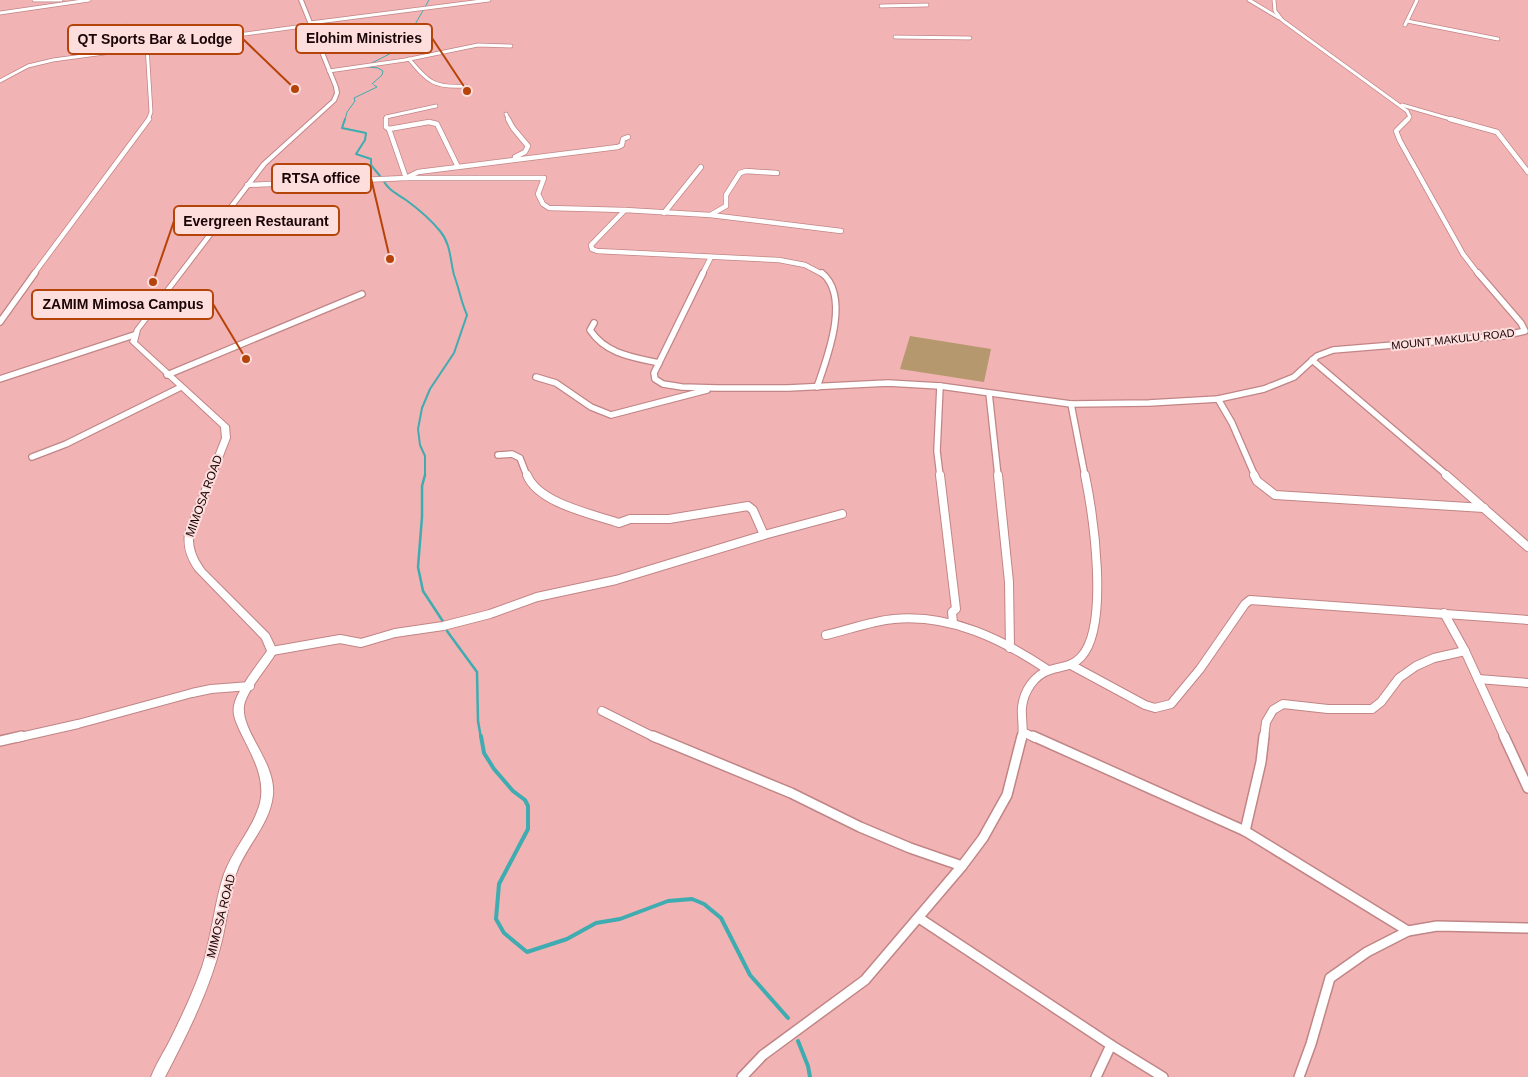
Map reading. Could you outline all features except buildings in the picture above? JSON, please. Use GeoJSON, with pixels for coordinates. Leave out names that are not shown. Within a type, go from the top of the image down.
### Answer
{"type":"FeatureCollection","features":[{"type":"Feature","properties":{"kind":"street"},"geometry":{"type":"LineString","coordinates":[[34,0],[64,0]]}},
{"type":"Feature","properties":{"kind":"street"},"geometry":{"type":"LineString","coordinates":[[0,13],[89,0]]}},
{"type":"Feature","properties":{"kind":"street"},"geometry":{"type":"LineString","coordinates":[[0,379],[134,336],[247,185],[271,156],[334,101],[337,93],[301,0]]}},
{"type":"Feature","properties":{"kind":"street"},"geometry":{"type":"LineString","coordinates":[[0,81],[35,64],[67,57],[489,0]]}},
{"type":"Feature","properties":{"kind":"street"},"geometry":{"type":"LineString","coordinates":[[1249,0],[1282,20],[1400,104],[1497,132],[1528,172]]}},
{"type":"Feature","properties":{"kind":"street"},"geometry":{"type":"LineString","coordinates":[[1274,0],[1276,14],[1282,20]]}},
{"type":"Feature","properties":{"kind":"street"},"geometry":{"type":"LineString","coordinates":[[1417,0],[1406,23],[1498,39]]}},
{"type":"Feature","properties":{"kind":"street"},"geometry":{"type":"LineString","coordinates":[[881,6],[928,6]]}},
{"type":"Feature","properties":{"kind":"street"},"geometry":{"type":"LineString","coordinates":[[126,26],[133,29],[134,44],[137,48]]}},
{"type":"Feature","properties":{"kind":"street"},"geometry":{"type":"LineString","coordinates":[[896,37],[970,38]]}},
{"type":"Feature","properties":{"kind":"street"},"geometry":{"type":"LineString","coordinates":[[0,322],[25,285],[149,119],[151,112],[147,46]]}},
{"type":"Feature","properties":{"kind":"street"},"geometry":{"type":"LineString","coordinates":[[329,71],[478,46],[512,46]]}},
{"type":"Feature","properties":{"kind":"street"},"geometry":{"type":"LineString","coordinates":[[409,59],[426,80],[434,86],[446,88],[465,86]]}},
{"type":"Feature","properties":{"kind":"street","name":"MOUNT MAKULU ROAD"},"geometry":{"type":"LineString","coordinates":[[717,388],[817,387],[888,383],[940,386],[1071,404],[1149,403],[1218,399],[1264,389],[1281,382],[1294,376],[1317,356],[1333,350],[1503,336],[1526,331],[1467,259],[1422,180],[1398,135],[1397,128],[1410,117],[1400,104]]}},
{"type":"Feature","properties":{"kind":"street"},"geometry":{"type":"LineString","coordinates":[[406,178],[389,129],[386,127],[386,118],[390,115],[436,106]]}},
{"type":"Feature","properties":{"kind":"street"},"geometry":{"type":"LineString","coordinates":[[506,114],[512,128],[528,146],[525,152],[508,160]]}},
{"type":"Feature","properties":{"kind":"street"},"geometry":{"type":"LineString","coordinates":[[389,129],[434,122],[437,124],[458,166]]}},
{"type":"Feature","properties":{"kind":"street"},"geometry":{"type":"LineString","coordinates":[[406,178],[418,172],[458,166],[618,147],[622,144],[623,139],[628,137]]}},
{"type":"Feature","properties":{"kind":"street"},"geometry":{"type":"LineString","coordinates":[[664,213],[701,167]]}},
{"type":"Feature","properties":{"kind":"street"},"geometry":{"type":"LineString","coordinates":[[710,215],[726,206],[726,195],[742,171],[778,173]]}},
{"type":"Feature","properties":{"kind":"street"},"geometry":{"type":"LineString","coordinates":[[247,185],[406,178],[544,178],[538,194],[543,204],[549,208],[710,215],[841,231]]}},
{"type":"Feature","properties":{"kind":"street"},"geometry":{"type":"LineString","coordinates":[[625,210],[607,231],[591,245],[592,249],[597,251],[735,257],[789,262],[815,270],[828,278],[834,296],[833,332],[817,387]]}},
{"type":"Feature","properties":{"kind":"street"},"geometry":{"type":"LineString","coordinates":[[711,257],[654,373],[655,379],[663,384],[682,387],[717,388]]}},
{"type":"Feature","properties":{"kind":"street"},"geometry":{"type":"LineString","coordinates":[[168,375],[362,294]]}},
{"type":"Feature","properties":{"kind":"street"},"geometry":{"type":"LineString","coordinates":[[594,323],[590,330],[601,345],[614,352],[659,363]]}},
{"type":"Feature","properties":{"kind":"street","name":"MIMOSA ROAD"},"geometry":{"type":"LineString","coordinates":[[134,336],[133,342],[224,426],[226,438],[189,533],[190,553],[194,563],[202,572],[266,637],[272,650],[239,704],[238,717],[256,750],[265,775],[267,794],[262,810],[235,860],[214,947],[194,1007],[158,1077]]}},
{"type":"Feature","properties":{"kind":"street"},"geometry":{"type":"LineString","coordinates":[[1312,360],[1528,547]]}},
{"type":"Feature","properties":{"kind":"street"},"geometry":{"type":"LineString","coordinates":[[536,377],[548,378],[600,411],[611,415],[717,388]]}},
{"type":"Feature","properties":{"kind":"street"},"geometry":{"type":"LineString","coordinates":[[940,386],[937,451],[954,584],[956,609],[952,612],[953,623]]}},
{"type":"Feature","properties":{"kind":"street"},"geometry":{"type":"LineString","coordinates":[[32,457],[66,444],[182,387]]}},
{"type":"Feature","properties":{"kind":"street"},"geometry":{"type":"LineString","coordinates":[[989,393],[1009,582],[1010,648]]}},
{"type":"Feature","properties":{"kind":"street"},"geometry":{"type":"LineString","coordinates":[[1218,399],[1232,423],[1257,481],[1275,495],[1484,508]]}},
{"type":"Feature","properties":{"kind":"street"},"geometry":{"type":"LineString","coordinates":[[742,1077],[763,1055],[865,980],[962,866],[983,838],[1007,795],[1023,732],[1021,717],[1025,694],[1034,680],[1048,670],[1071,665],[1081,657],[1089,645],[1094,632],[1096,572],[1090,507],[1071,404]]}},
{"type":"Feature","properties":{"kind":"street"},"geometry":{"type":"LineString","coordinates":[[498,455],[512,454],[520,458],[529,480],[548,498],[619,523],[630,519],[669,519],[748,506],[753,510],[764,535]]}},
{"type":"Feature","properties":{"kind":"street"},"geometry":{"type":"LineString","coordinates":[[272,650],[340,638],[361,642],[395,633],[443,626],[490,614],[537,597],[616,580],[764,535],[842,514]]}},
{"type":"Feature","properties":{"kind":"street"},"geometry":{"type":"LineString","coordinates":[[1071,665],[1144,705],[1155,708],[1170,704],[1200,670],[1250,600],[1528,620]]}},
{"type":"Feature","properties":{"kind":"street"},"geometry":{"type":"LineString","coordinates":[[1444,613],[1478,679],[1528,788]]}},
{"type":"Feature","properties":{"kind":"street"},"geometry":{"type":"LineString","coordinates":[[826,635],[894,619],[935,620],[953,623],[1010,648],[1048,670]]}},
{"type":"Feature","properties":{"kind":"street"},"geometry":{"type":"LineString","coordinates":[[1245,831],[1261,762],[1266,722],[1273,710],[1283,704],[1336,710],[1372,709],[1377,707],[1394,683],[1419,664],[1437,656],[1465,652]]}},
{"type":"Feature","properties":{"kind":"street"},"geometry":{"type":"LineString","coordinates":[[1478,679],[1528,683]]}},
{"type":"Feature","properties":{"kind":"street"},"geometry":{"type":"LineString","coordinates":[[0,741],[78,724],[202,691],[250,686]]}},
{"type":"Feature","properties":{"kind":"street"},"geometry":{"type":"LineString","coordinates":[[602,711],[650,735],[791,792],[860,827],[910,848],[962,866]]}},
{"type":"Feature","properties":{"kind":"street"},"geometry":{"type":"LineString","coordinates":[[1023,732],[1245,831],[1408,931]]}},
{"type":"Feature","properties":{"kind":"street"},"geometry":{"type":"LineString","coordinates":[[919,918],[1111,1045],[1163,1077]]}},
{"type":"Feature","properties":{"kind":"street"},"geometry":{"type":"LineString","coordinates":[[1299,1077],[1311,1044],[1330,978],[1366,952],[1408,931],[1437,926],[1528,928]]}},
{"type":"Feature","properties":{"kind":"street"},"geometry":{"type":"LineString","coordinates":[[1096,1077],[1111,1045]]}},
{"type":"Feature","properties":{"kind":"shaded area"},"geometry":{"type":"Polygon","coordinates":[[[910,336],[991,349],[984,382],[900,369],[910,336]]]}},
{"type":"Feature","properties":{"kind":"waterway"},"geometry":{"type":"LineString","coordinates":[[405,42],[429,0]]}},
{"type":"Feature","properties":{"kind":"waterway"},"geometry":{"type":"LineString","coordinates":[[366,66],[405,46]]}},
{"type":"Feature","properties":{"kind":"waterway"},"geometry":{"type":"LineString","coordinates":[[367,67],[378,68],[383,71],[382,75],[372,84]]}},
{"type":"Feature","properties":{"kind":"waterway"},"geometry":{"type":"LineString","coordinates":[[345,120],[347,112],[355,101],[354,98],[377,87],[374,85]]}},
{"type":"Feature","properties":{"kind":"waterway"},"geometry":{"type":"LineString","coordinates":[[345,119],[342,128],[366,133],[365,140],[356,154],[371,159],[371,165],[380,176]]}},
{"type":"Feature","properties":{"kind":"waterway"},"geometry":{"type":"LineString","coordinates":[[383,180],[390,189],[428,218],[444,236],[467,315],[454,353],[430,389],[422,408],[418,429],[420,445],[425,456],[425,475]]}},
{"type":"Feature","properties":{"kind":"waterway"},"geometry":{"type":"LineString","coordinates":[[425,475],[422,486],[422,517],[418,567],[423,591],[444,623]]}},
{"type":"Feature","properties":{"kind":"waterway"},"geometry":{"type":"LineString","coordinates":[[447,631],[477,672],[478,721],[481,738]]}},
{"type":"Feature","properties":{"kind":"waterway"},"geometry":{"type":"LineString","coordinates":[[481,736],[484,753],[494,769],[513,791],[525,800],[528,806],[528,829],[499,884],[496,919],[504,933],[527,952],[567,939],[596,923],[620,919],[668,901],[692,899],[704,904],[721,918],[750,975],[788,1018]]}},
{"type":"Feature","properties":{"kind":"waterway"},"geometry":{"type":"LineString","coordinates":[[798,1041],[808,1066],[810,1077]]}},
{"type":"Feature","properties":{"kind":"place","name":"QT Sports Bar & Lodge"},"geometry":{"type":"Point","coordinates":[295,89]}},
{"type":"Feature","properties":{"kind":"place","name":"Elohim Ministries"},"geometry":{"type":"Point","coordinates":[467,91]}},
{"type":"Feature","properties":{"kind":"place","name":"RTSA office"},"geometry":{"type":"Point","coordinates":[390,259]}},
{"type":"Feature","properties":{"kind":"place","name":"Evergreen Restaurant"},"geometry":{"type":"Point","coordinates":[153,282]}},
{"type":"Feature","properties":{"kind":"place","name":"ZAMIM Mimosa Campus"},"geometry":{"type":"Point","coordinates":[246,359]}}]}
